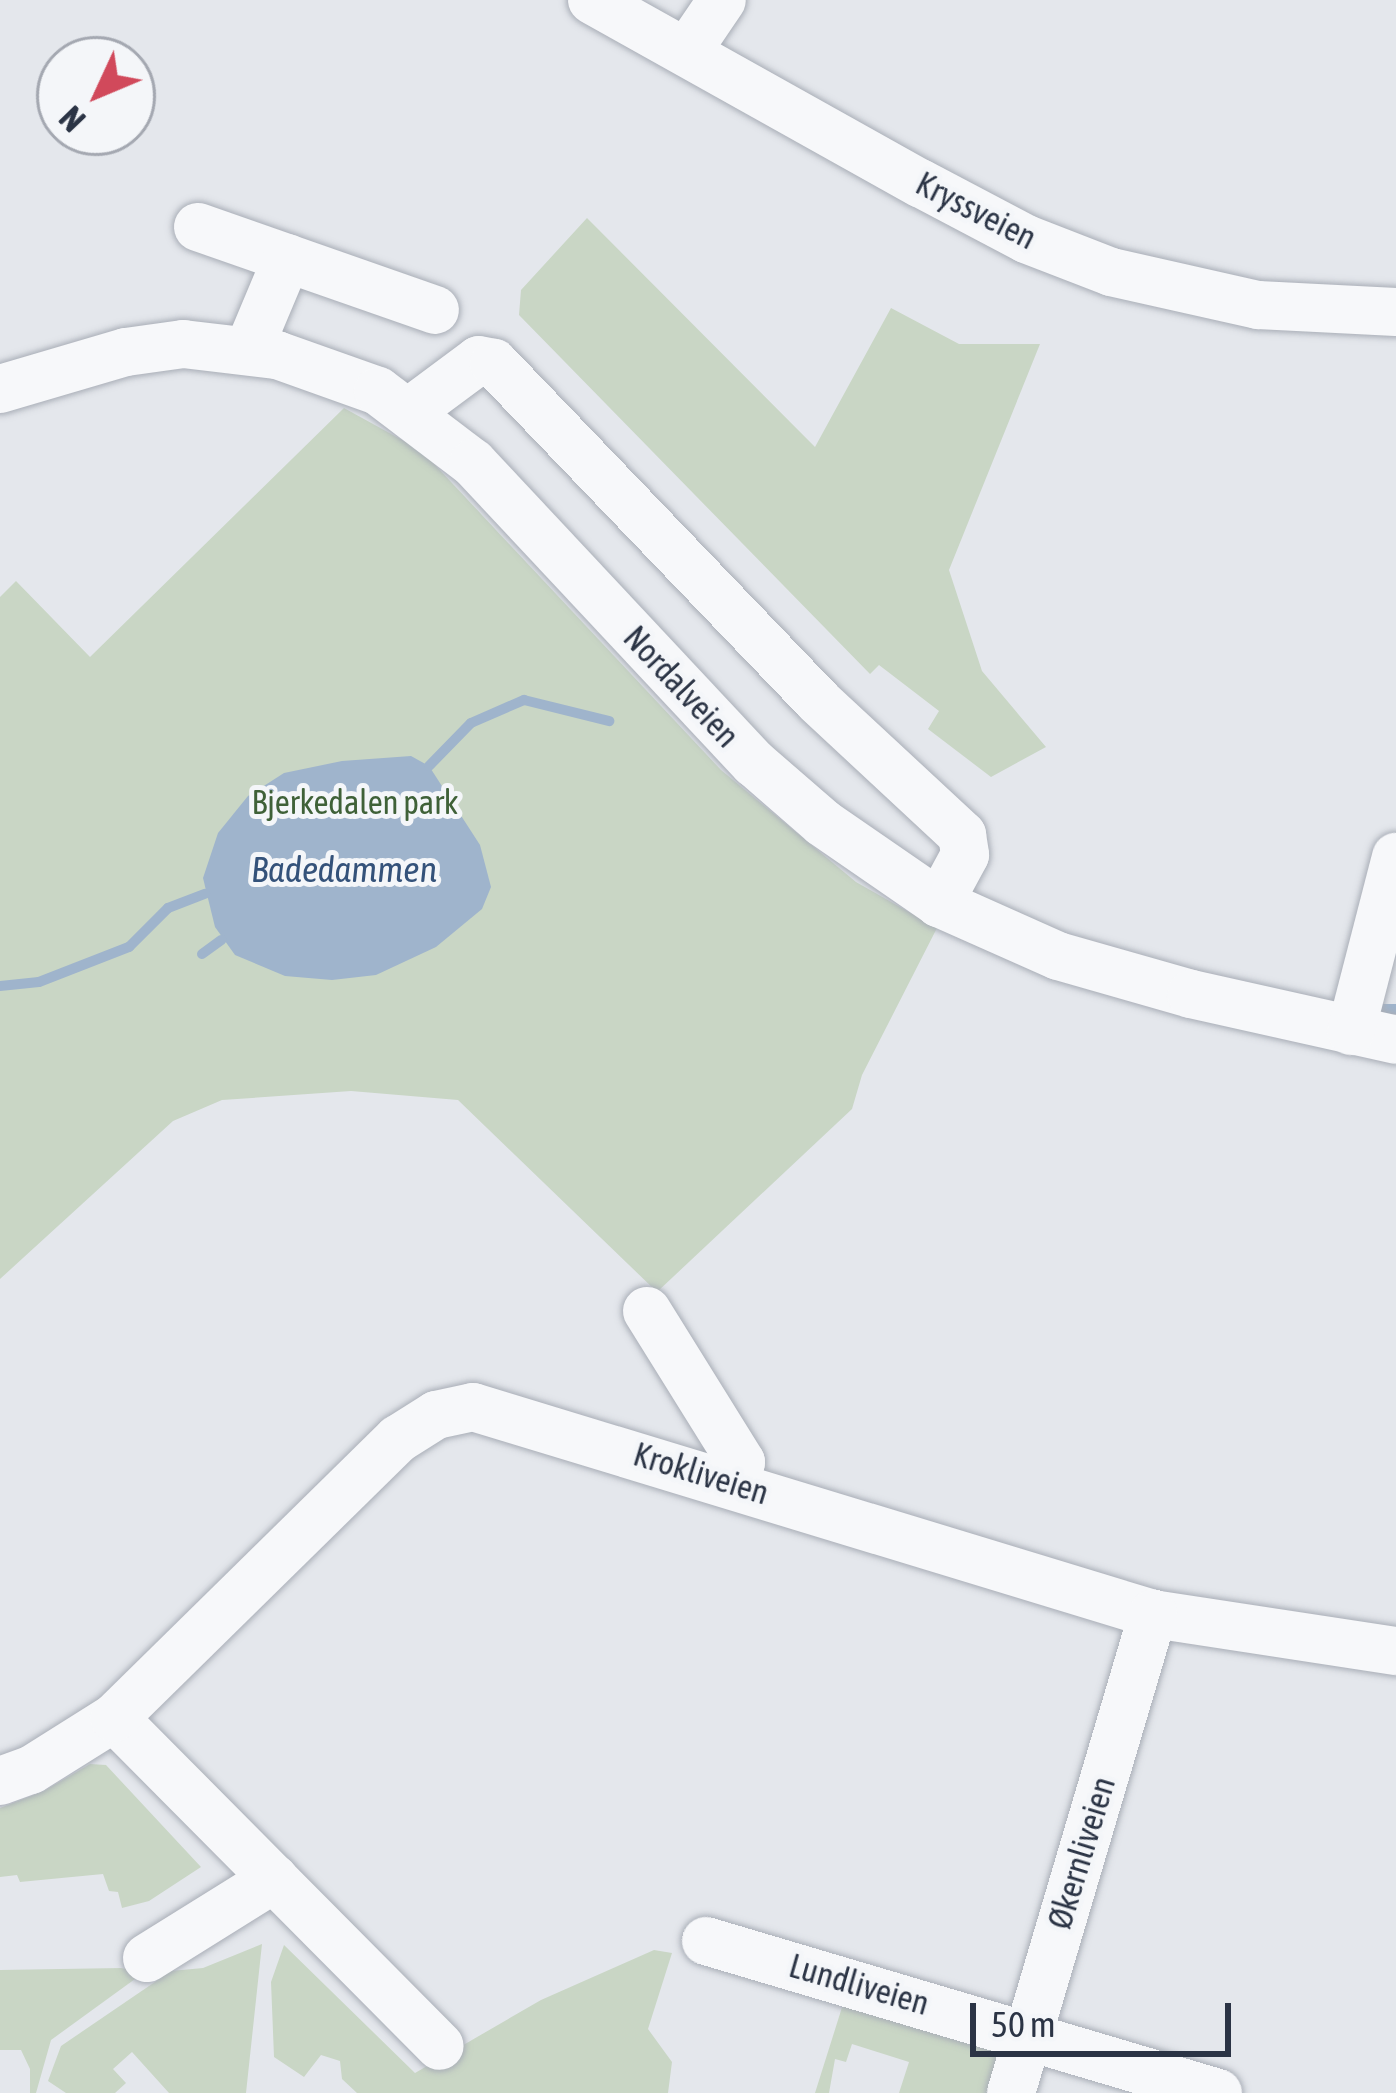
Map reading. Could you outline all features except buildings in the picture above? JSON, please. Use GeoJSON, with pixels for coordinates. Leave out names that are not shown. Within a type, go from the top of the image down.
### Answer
{"type":"FeatureCollection","features":[{"type":"Feature","properties":{"kind":"street","name":"Kryssveien"},"geometry":{"type":"LineString","coordinates":[[592,0],[920,184],[1026,239],[1111,272],[1258,305],[1396,312]]}},
{"type":"Feature","properties":{"kind":"street"},"geometry":{"type":"LineString","coordinates":[[688,50],[722,0]]}},
{"type":"Feature","properties":{"kind":"street"},"geometry":{"type":"LineString","coordinates":[[198,227],[436,310]]}},
{"type":"Feature","properties":{"kind":"street"},"geometry":{"type":"LineString","coordinates":[[248,351],[287,258]]}},
{"type":"Feature","properties":{"kind":"street","name":"Nordalveien"},"geometry":{"type":"LineString","coordinates":[[0,389],[140,350],[183,344],[248,351],[344,376],[409,412],[473,463],[754,764],[824,823],[939,904],[1058,956],[1191,994],[1373,1036]]}},
{"type":"Feature","properties":{"kind":"street"},"geometry":{"type":"LineString","coordinates":[[409,412],[479,359],[494,363],[818,701],[962,835],[964,855],[939,904]]}},
{"type":"Feature","properties":{"kind":"street"},"geometry":{"type":"LineString","coordinates":[[1373,1036],[1396,857]]}},
{"type":"Feature","properties":{"kind":"street"},"geometry":{"type":"LineString","coordinates":[[647,1311],[741,1462],[736,1485]]}},
{"type":"Feature","properties":{"kind":"street","name":"Krokliveien"},"geometry":{"type":"LineString","coordinates":[[0,1781],[32,1770],[114,1718],[398,1439],[436,1415],[473,1407],[1153,1614],[1396,1651]]}},
{"type":"Feature","properties":{"kind":"street","name":"Økernliveien"},"geometry":{"type":"LineString","coordinates":[[1011,2093],[1153,1614]]}},
{"type":"Feature","properties":{"kind":"street"},"geometry":{"type":"LineString","coordinates":[[114,1718],[440,2046]]}},
{"type":"Feature","properties":{"kind":"street"},"geometry":{"type":"LineString","coordinates":[[147,1958],[274,1879]]}},
{"type":"Feature","properties":{"kind":"street","name":"Lundliveien"},"geometry":{"type":"LineString","coordinates":[[706,1941],[1218,2093]]}},
{"type":"Feature","properties":{"kind":"green space"},"geometry":{"type":"Polygon","coordinates":[[[587,218],[815,447],[891,308],[959,344],[1040,344],[949,570],[982,671],[1046,747],[991,777],[928,729],[939,711],[879,665],[870,674],[519,315],[521,290],[587,218]]]}},
{"type":"Feature","properties":{"kind":"green space","name":"Bjerkedalen park"},"geometry":{"type":"Polygon","coordinates":[[[344,408],[422,451],[721,770],[856,882],[937,928],[862,1075],[852,1109],[657,1292],[458,1100],[351,1091],[222,1100],[173,1121],[0,1279],[0,597],[16,581],[90,657],[344,408]]]}},
{"type":"Feature","properties":{"kind":"green space"},"geometry":{"type":"Polygon","coordinates":[[[90,1764],[106,1765],[201,1867],[149,1901],[122,1908],[118,1892],[109,1891],[103,1874],[20,1882],[17,1875],[0,1877],[0,1808],[44,1791],[90,1764]]]}},
{"type":"Feature","properties":{"kind":"green space"},"geometry":{"type":"Polygon","coordinates":[[[262,1944],[246,2093],[169,2093],[132,2052],[113,2069],[126,2083],[115,2093],[66,2093],[48,2081],[61,2046],[171,1971],[203,1968],[262,1944]]]}},
{"type":"Feature","properties":{"kind":"green space"},"geometry":{"type":"Polygon","coordinates":[[[284,1945],[415,2073],[541,2000],[654,1950],[672,1953],[648,2029],[672,2062],[668,2093],[357,2093],[342,2079],[340,2061],[321,2055],[304,2077],[274,2057],[271,1982],[284,1945]]]}},
{"type":"Feature","properties":{"kind":"green space"},"geometry":{"type":"Polygon","coordinates":[[[0,1970],[135,1971],[135,1979],[51,2040],[36,2093],[30,2093],[30,2069],[21,2050],[0,2050],[0,1970]]]}},
{"type":"Feature","properties":{"kind":"green space"},"geometry":{"type":"Polygon","coordinates":[[[844,2001],[1002,2052],[994,2093],[899,2093],[909,2062],[852,2044],[846,2062],[835,2059],[829,2093],[815,2093],[844,2001]]]}},
{"type":"Feature","properties":{"kind":"water","name":"Badedammen"},"geometry":{"type":"Polygon","coordinates":[[[411,756],[429,766],[480,845],[491,887],[482,909],[436,947],[376,975],[332,980],[285,976],[235,955],[215,927],[203,878],[218,833],[248,796],[284,773],[342,761],[411,756]]]}},
{"type":"Feature","properties":{"kind":"waterway"},"geometry":{"type":"LineString","coordinates":[[429,766],[471,723],[524,700],[609,721]]}},
{"type":"Feature","properties":{"kind":"waterway"},"geometry":{"type":"LineString","coordinates":[[0,986],[39,982],[129,947],[168,908],[205,894]]}},
{"type":"Feature","properties":{"kind":"waterway"},"geometry":{"type":"LineString","coordinates":[[202,954],[221,940]]}},
{"type":"Feature","properties":{"kind":"waterway"},"geometry":{"type":"LineString","coordinates":[[1378,1009],[1396,1009]]}}]}
